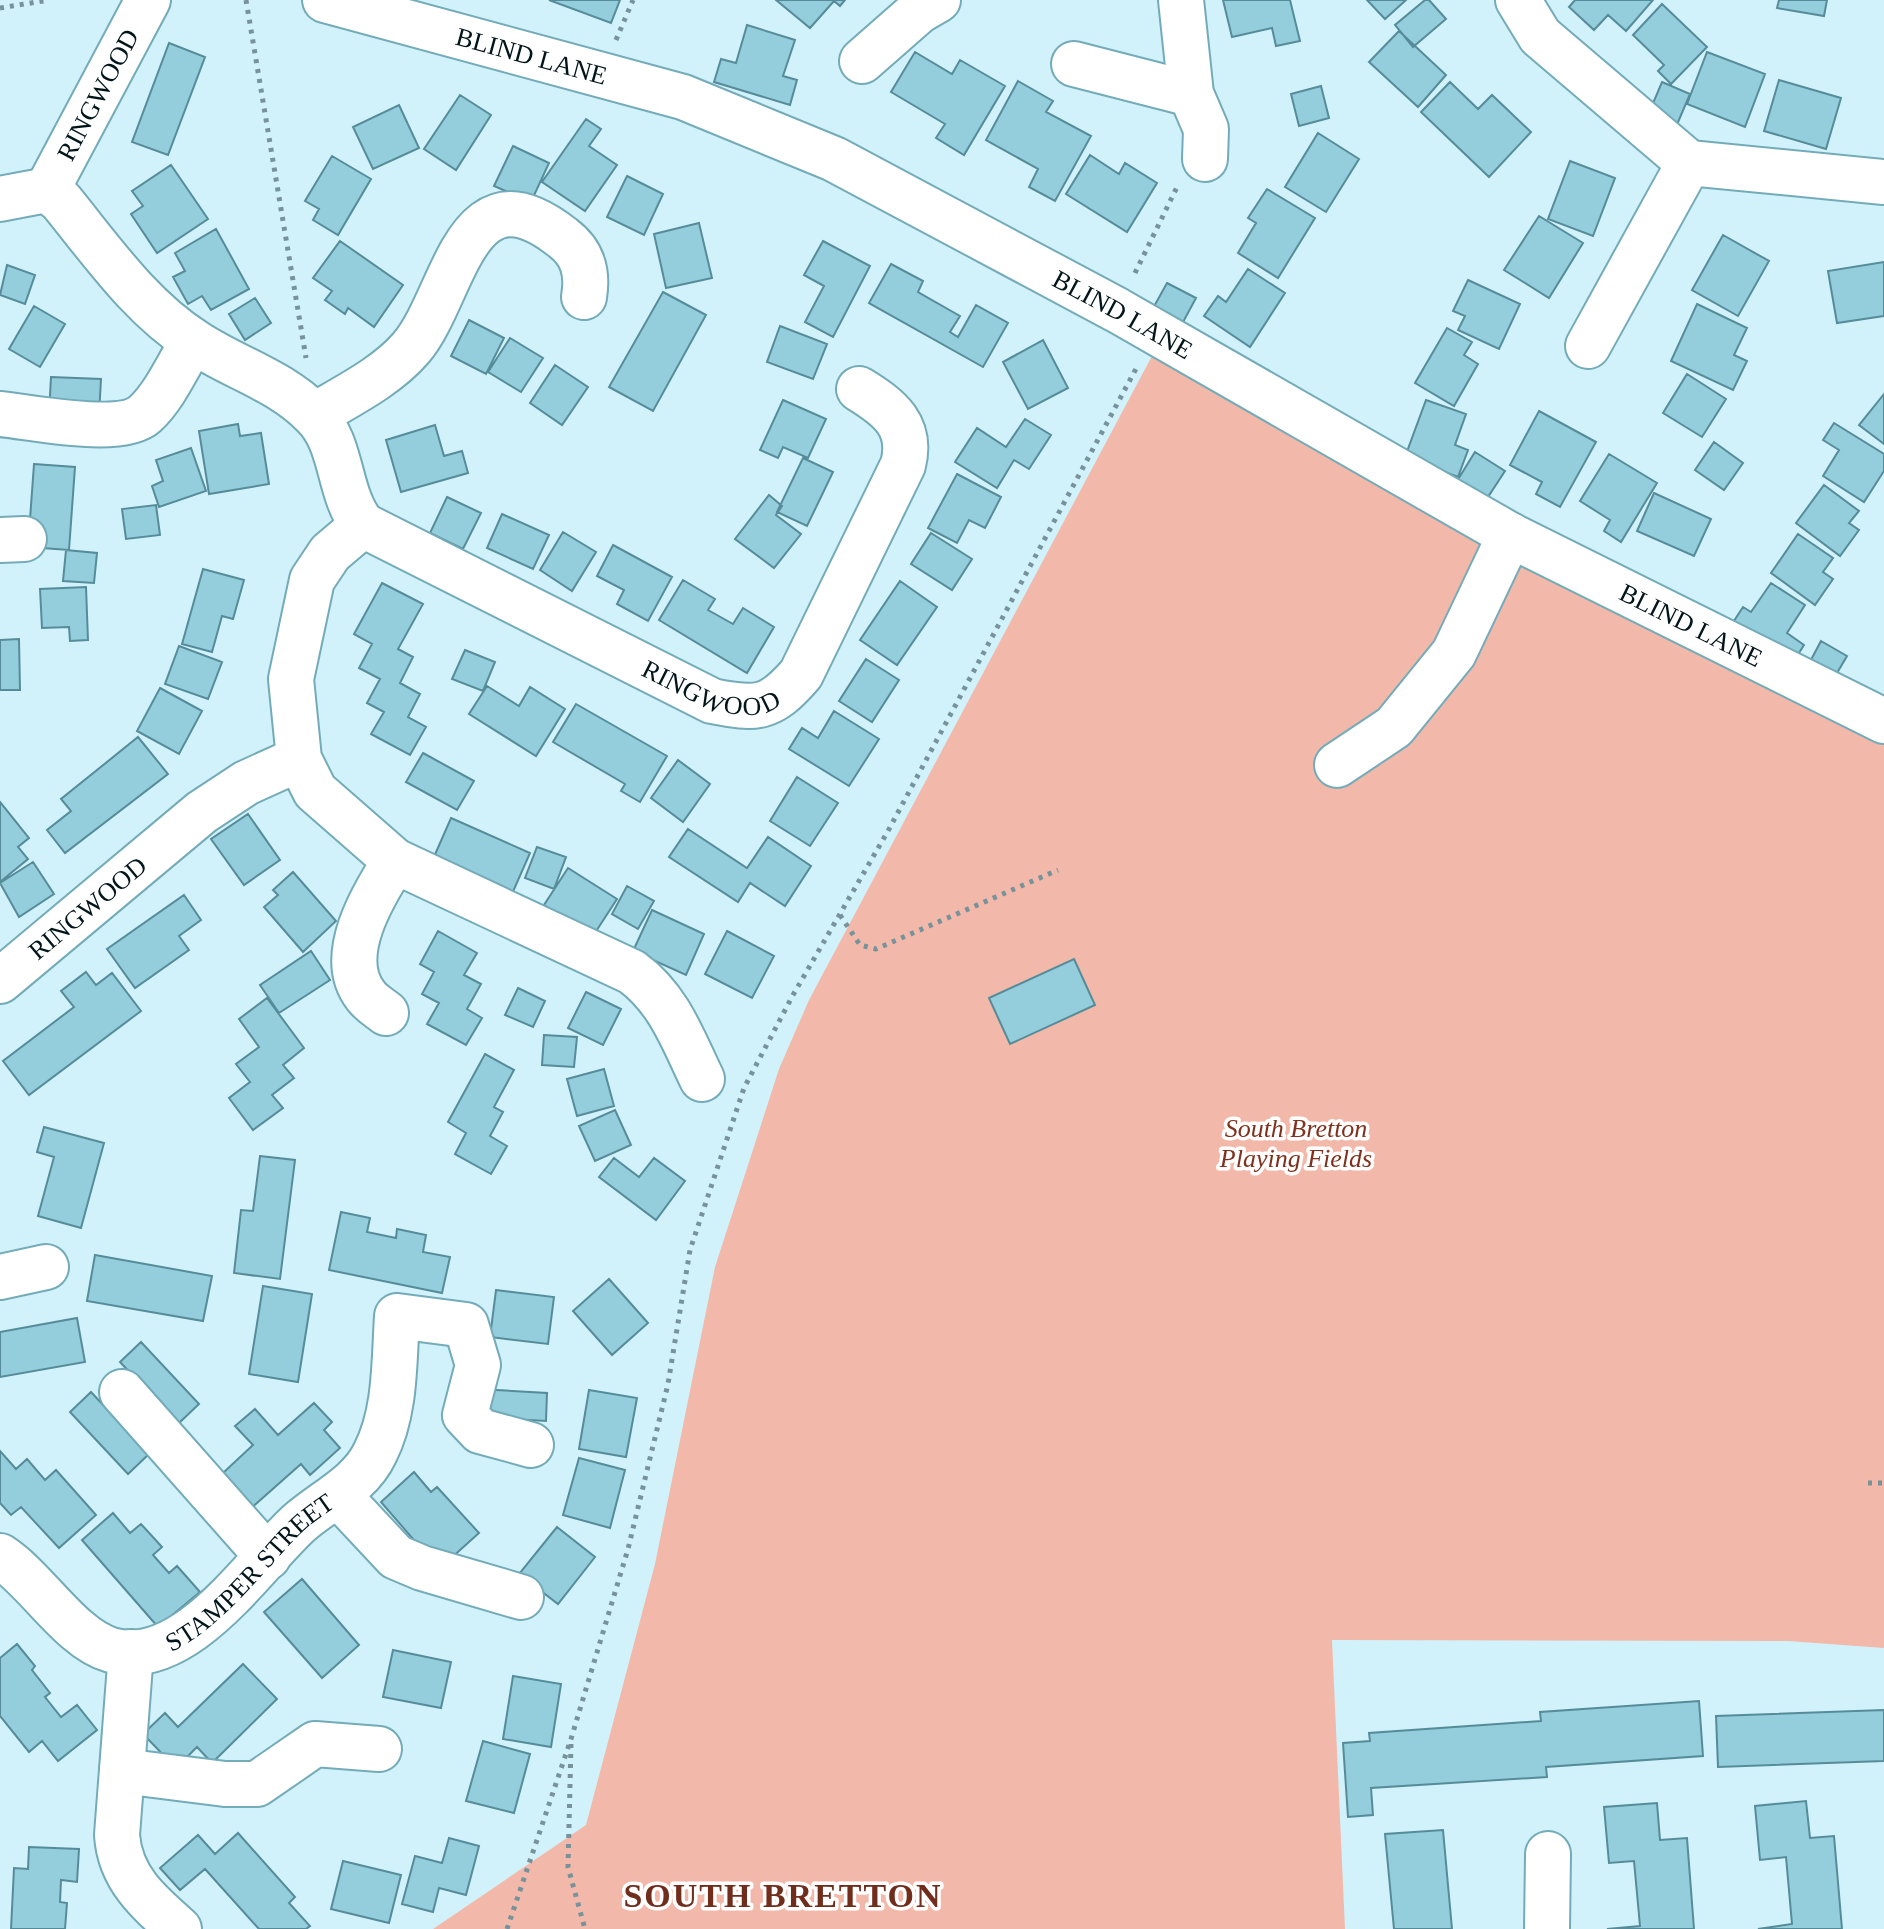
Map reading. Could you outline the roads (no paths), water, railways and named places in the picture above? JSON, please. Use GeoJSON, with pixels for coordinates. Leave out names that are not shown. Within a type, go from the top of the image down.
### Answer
{"type":"FeatureCollection","features":[{"type":"Feature","properties":{"kind":"street","name":"RINGWOOD"},"geometry":{"type":"LineString","coordinates":[[47,190],[148,0]]}},
{"type":"Feature","properties":{"kind":"street","name":"BLIND LANE"},"geometry":{"type":"LineString","coordinates":[[325,0],[683,97],[834,159],[1117,310],[1510,535],[1884,721]]}},
{"type":"Feature","properties":{"kind":"street"},"geometry":{"type":"LineString","coordinates":[[862,61],[919,11],[938,0]]}},
{"type":"Feature","properties":{"kind":"street"},"geometry":{"type":"LineString","coordinates":[[1074,64],[1200,127],[1181,0]]}},
{"type":"Feature","properties":{"kind":"street"},"geometry":{"type":"LineString","coordinates":[[1518,0],[1540,36],[1689,163],[1884,182]]}},
{"type":"Feature","properties":{"kind":"street"},"geometry":{"type":"LineString","coordinates":[[1588,346],[1689,163]]}},
{"type":"Feature","properties":{"kind":"street","name":"RINGWOOD"},"geometry":{"type":"LineString","coordinates":[[0,199],[47,190],[61,201],[127,283],[193,341],[264,376],[315,415],[331,440],[353,513],[363,525],[712,701],[750,709],[773,702],[801,674],[903,465],[907,449],[903,428],[890,408],[859,389]]}},
{"type":"Feature","properties":{"kind":"street"},"geometry":{"type":"LineString","coordinates":[[315,415],[393,365],[412,348],[471,234],[496,215],[521,215],[549,227],[570,243],[583,261],[584,297]]}},
{"type":"Feature","properties":{"kind":"street"},"geometry":{"type":"LineString","coordinates":[[0,414],[81,423],[130,422],[145,414],[193,341]]}},
{"type":"Feature","properties":{"kind":"street"},"geometry":{"type":"LineString","coordinates":[[363,525],[330,553],[312,580],[291,679],[299,759],[315,791],[395,861],[632,972],[649,984],[670,1011],[702,1079]]}},
{"type":"Feature","properties":{"kind":"street"},"geometry":{"type":"LineString","coordinates":[[1337,765],[1394,727],[1454,653],[1510,535]]}},
{"type":"Feature","properties":{"kind":"street","name":"RINGWOOD"},"geometry":{"type":"LineString","coordinates":[[0,981],[202,812],[246,783],[299,759]]}},
{"type":"Feature","properties":{"kind":"street"},"geometry":{"type":"LineString","coordinates":[[386,1013],[365,995],[357,971],[355,942],[375,891],[395,861]]}},
{"type":"Feature","properties":{"kind":"street"},"geometry":{"type":"LineString","coordinates":[[0,1277],[46,1267]]}},
{"type":"Feature","properties":{"kind":"street","name":"STAMPER STREET"},"geometry":{"type":"LineString","coordinates":[[0,1556],[17,1567],[91,1639],[110,1650],[131,1652],[166,1644],[201,1625],[300,1523],[338,1495],[374,1456],[386,1424],[397,1316],[466,1325],[478,1365],[465,1415],[480,1431],[531,1445]]}},
{"type":"Feature","properties":{"kind":"street"},"geometry":{"type":"LineString","coordinates":[[122,1392],[268,1557]]}},
{"type":"Feature","properties":{"kind":"street"},"geometry":{"type":"LineString","coordinates":[[338,1495],[396,1557],[422,1568],[521,1597]]}},
{"type":"Feature","properties":{"kind":"street"},"geometry":{"type":"LineString","coordinates":[[131,1652],[118,1858],[136,1888],[174,1925]]}},
{"type":"Feature","properties":{"kind":"street"},"geometry":{"type":"LineString","coordinates":[[122,1771],[225,1784],[257,1784],[315,1744],[379,1749]]}},
{"type":"Feature","properties":{"kind":"street"},"geometry":{"type":"LineString","coordinates":[[1547,1929],[1548,1854]]}},
{"type":"Feature","properties":{"kind":"district","name":"SOUTH BRETTON"},"geometry":{"type":"Point","coordinates":[783,1895]}},
{"type":"Feature","properties":{"kind":"park label","name":"South Bretton Playing Fields"},"geometry":{"type":"Point","coordinates":[1296,1143]}}]}
